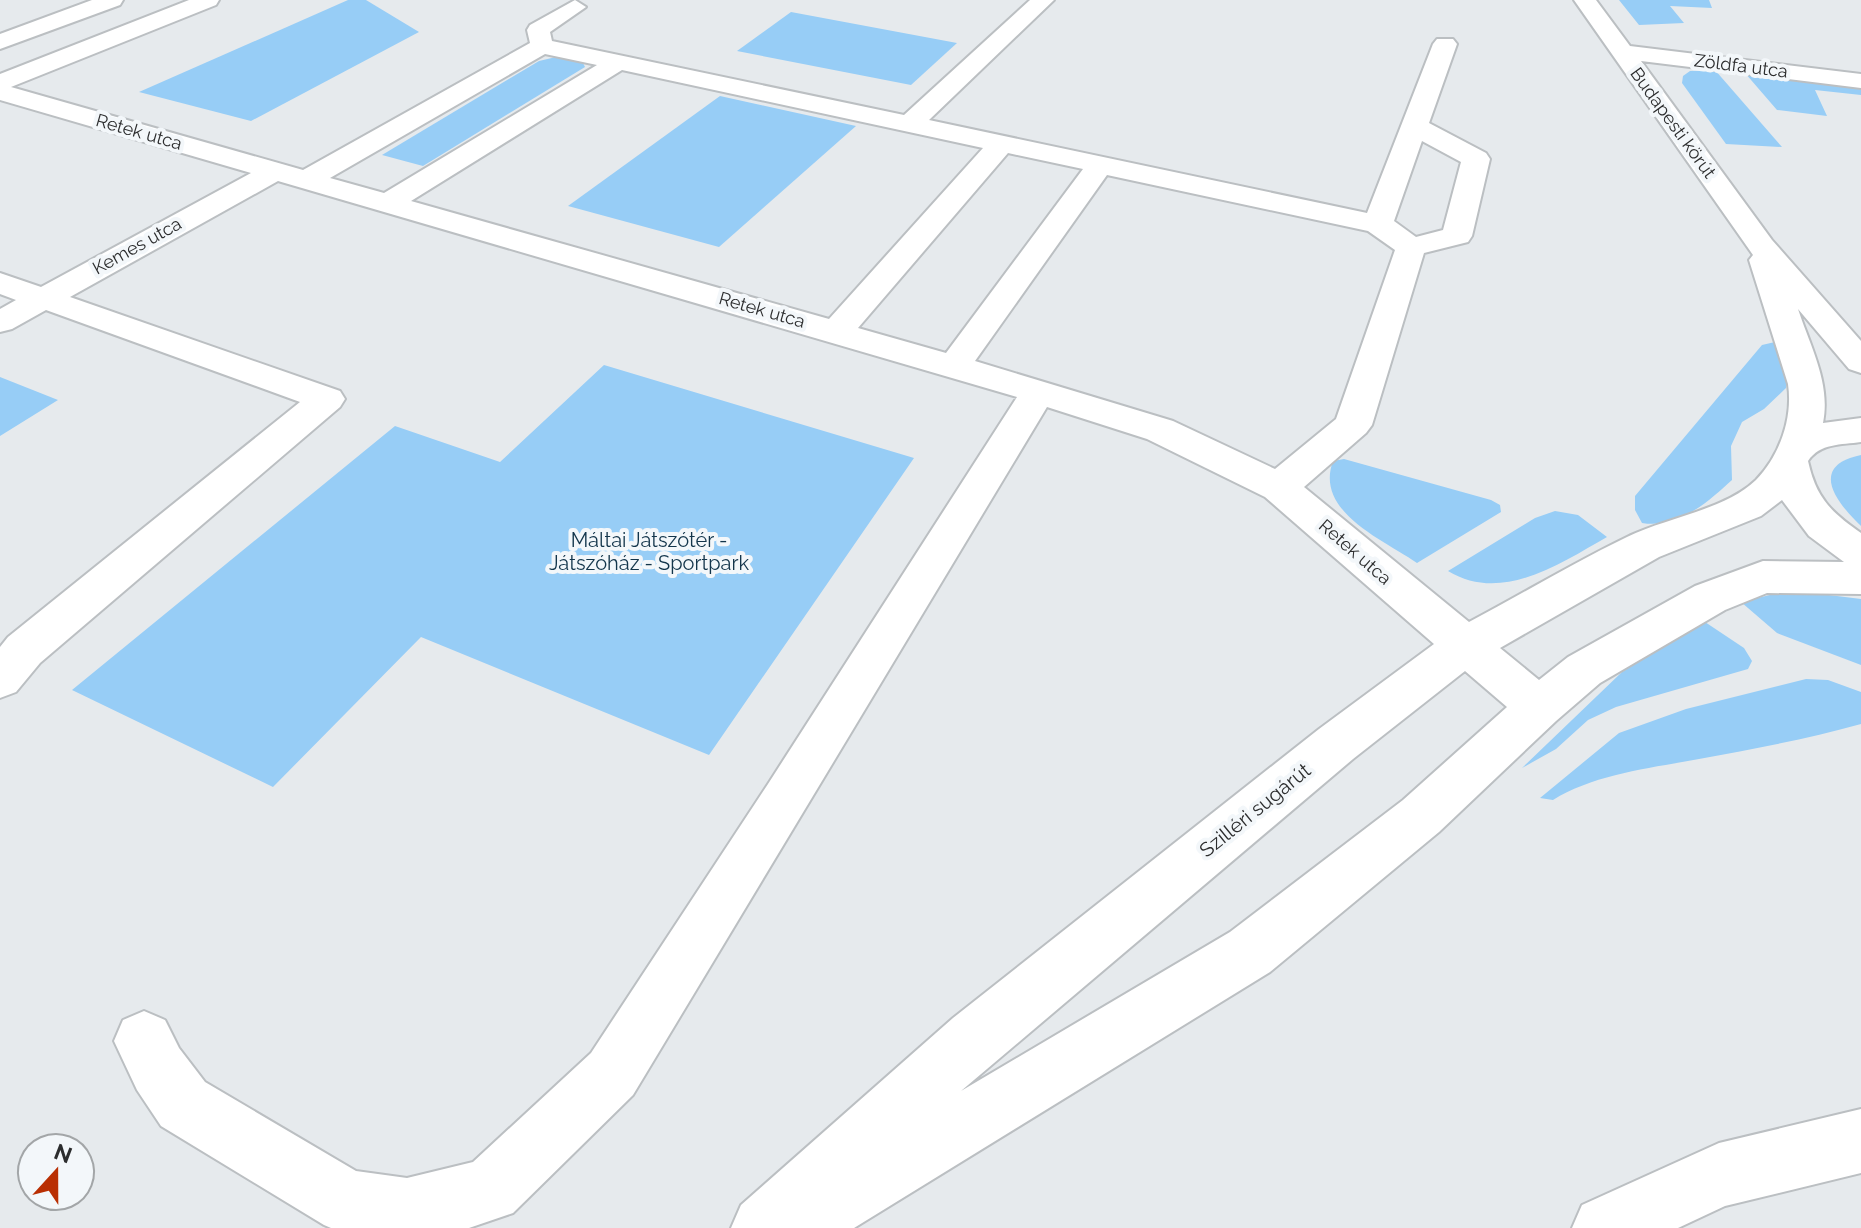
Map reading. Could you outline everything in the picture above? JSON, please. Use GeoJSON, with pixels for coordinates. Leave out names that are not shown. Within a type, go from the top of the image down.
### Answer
{"type":"FeatureCollection","features":[{"type":"Feature","properties":{"kind":"street"},"geometry":{"type":"LineString","coordinates":[[0,42],[112,0]]}},
{"type":"Feature","properties":{"kind":"street"},"geometry":{"type":"LineString","coordinates":[[0,83],[208,0]]}},
{"type":"Feature","properties":{"kind":"street"},"geometry":{"type":"LineString","coordinates":[[910,124],[1015,14],[1043,0]]}},
{"type":"Feature","properties":{"kind":"street","name":"Budapesti körút"},"geometry":{"type":"LineString","coordinates":[[1585,0],[1761,246],[1861,362]]}},
{"type":"Feature","properties":{"kind":"street"},"geometry":{"type":"LineString","coordinates":[[542,46],[538,30],[575,7]]}},
{"type":"Feature","properties":{"kind":"street"},"geometry":{"type":"LineString","coordinates":[[1378,224],[1445,44]]}},
{"type":"Feature","properties":{"kind":"street"},"geometry":{"type":"LineString","coordinates":[[306,180],[542,46],[1378,224],[1411,247],[1457,236],[1476,159],[1415,126]]}},
{"type":"Feature","properties":{"kind":"street","name":"Zöldfa utca"},"geometry":{"type":"LineString","coordinates":[[1622,52],[1861,81]]}},
{"type":"Feature","properties":{"kind":"street"},"geometry":{"type":"LineString","coordinates":[[388,203],[618,62]]}},
{"type":"Feature","properties":{"kind":"street","name":"Retek utca"},"geometry":{"type":"LineString","coordinates":[[0,92],[954,366],[1160,430],[1279,487],[1539,707]]}},
{"type":"Feature","properties":{"kind":"street"},"geometry":{"type":"LineString","coordinates":[[836,332],[1001,144]]}},
{"type":"Feature","properties":{"kind":"street"},"geometry":{"type":"LineString","coordinates":[[954,366],[1100,165]]}},
{"type":"Feature","properties":{"kind":"street","name":"Kemes utca"},"geometry":{"type":"LineString","coordinates":[[0,322],[275,171]]}},
{"type":"Feature","properties":{"kind":"street","name":"Budapesti körút"},"geometry":{"type":"LineString","coordinates":[[1761,246],[1806,384],[1809,402],[1795,453]]}},
{"type":"Feature","properties":{"kind":"street"},"geometry":{"type":"LineString","coordinates":[[1279,487],[1353,425],[1411,247]]}},
{"type":"Feature","properties":{"kind":"street"},"geometry":{"type":"LineString","coordinates":[[0,283],[327,399],[24,650],[0,679]]}},
{"type":"Feature","properties":{"kind":"street"},"geometry":{"type":"LineString","coordinates":[[144,1041],[158,1069],[183,1104],[347,1202],[407,1211],[490,1190],[612,1074],[786,800],[1038,392]]}},
{"type":"Feature","properties":{"kind":"street"},"geometry":{"type":"LineString","coordinates":[[1861,430],[1825,433],[1795,453],[1791,484],[1806,510],[1834,536],[1861,553]]}},
{"type":"Feature","properties":{"kind":"street","name":"Szilléri sugárút"},"geometry":{"type":"LineString","coordinates":[[764,1228],[986,1029],[1336,744],[1465,646],[1644,546],[1747,506],[1770,489],[1795,453]]}},
{"type":"Feature","properties":{"kind":"street"},"geometry":{"type":"LineString","coordinates":[[793,1228],[1250,952],[1421,816],[1539,707],[1584,670],[1710,598],[1763,577],[1861,578]]}},
{"type":"Feature","properties":{"kind":"street"},"geometry":{"type":"LineString","coordinates":[[1605,1228],[1719,1175],[1861,1141]]}},
{"type":"Feature","properties":{"kind":"green space"},"geometry":{"type":"Polygon","coordinates":[[[348,0],[366,0],[419,32],[251,121],[139,92],[348,0]]]}},
{"type":"Feature","properties":{"kind":"green space"},"geometry":{"type":"Polygon","coordinates":[[[1619,0],[1709,0],[1712,8],[1670,6],[1684,23],[1639,25],[1619,0]]]}},
{"type":"Feature","properties":{"kind":"green space"},"geometry":{"type":"Polygon","coordinates":[[[791,12],[957,43],[911,85],[737,51],[791,12]]]}},
{"type":"Feature","properties":{"kind":"green space"},"geometry":{"type":"Polygon","coordinates":[[[556,57],[582,61],[585,67],[423,166],[382,155],[539,61],[556,57]]]}},
{"type":"Feature","properties":{"kind":"green space"},"geometry":{"type":"Polygon","coordinates":[[[1715,70],[1782,147],[1726,144],[1682,83],[1683,76],[1690,71],[1715,70]]]}},
{"type":"Feature","properties":{"kind":"green space"},"geometry":{"type":"Polygon","coordinates":[[[1745,73],[1861,87],[1861,95],[1815,90],[1827,116],[1777,110],[1745,73]]]}},
{"type":"Feature","properties":{"kind":"green space"},"geometry":{"type":"Polygon","coordinates":[[[720,96],[856,126],[719,247],[568,206],[720,96]]]}},
{"type":"Feature","properties":{"kind":"green space"},"geometry":{"type":"Polygon","coordinates":[[[1775,342],[1790,369],[1786,388],[1764,409],[1742,422],[1731,446],[1732,480],[1702,505],[1680,518],[1655,524],[1642,523],[1635,510],[1635,496],[1762,345],[1775,342]]]}},
{"type":"Feature","properties":{"kind":"green space","name":"Máltai Játszótér - Játszóház - Sportpark"},"geometry":{"type":"Polygon","coordinates":[[[604,365],[914,458],[709,755],[421,637],[273,787],[72,690],[395,426],[500,462],[604,365]]]}},
{"type":"Feature","properties":{"kind":"green space"},"geometry":{"type":"Polygon","coordinates":[[[0,377],[58,400],[0,436],[0,377]]]}},
{"type":"Feature","properties":{"kind":"green space"},"geometry":{"type":"Polygon","coordinates":[[[1861,455],[1861,526],[1836,496],[1831,476],[1835,467],[1845,460],[1861,455]]]}},
{"type":"Feature","properties":{"kind":"green space"},"geometry":{"type":"Polygon","coordinates":[[[1344,459],[1491,500],[1500,505],[1501,512],[1417,563],[1371,534],[1343,510],[1333,495],[1330,479],[1333,461],[1344,459]]]}},
{"type":"Feature","properties":{"kind":"green space"},"geometry":{"type":"Polygon","coordinates":[[[1555,511],[1578,515],[1607,537],[1551,568],[1510,582],[1468,580],[1448,571],[1535,518],[1555,511]]]}},
{"type":"Feature","properties":{"kind":"green space"},"geometry":{"type":"Polygon","coordinates":[[[1805,592],[1861,599],[1861,665],[1777,633],[1741,602],[1778,593],[1805,592]]]}},
{"type":"Feature","properties":{"kind":"green space"},"geometry":{"type":"Polygon","coordinates":[[[1705,622],[1744,648],[1752,661],[1748,669],[1616,707],[1588,720],[1556,749],[1522,768],[1622,672],[1705,622]]]}},
{"type":"Feature","properties":{"kind":"green space"},"geometry":{"type":"Polygon","coordinates":[[[1806,679],[1828,680],[1861,692],[1861,724],[1624,773],[1587,784],[1553,800],[1540,798],[1619,733],[1686,709],[1806,679]]]}}]}
